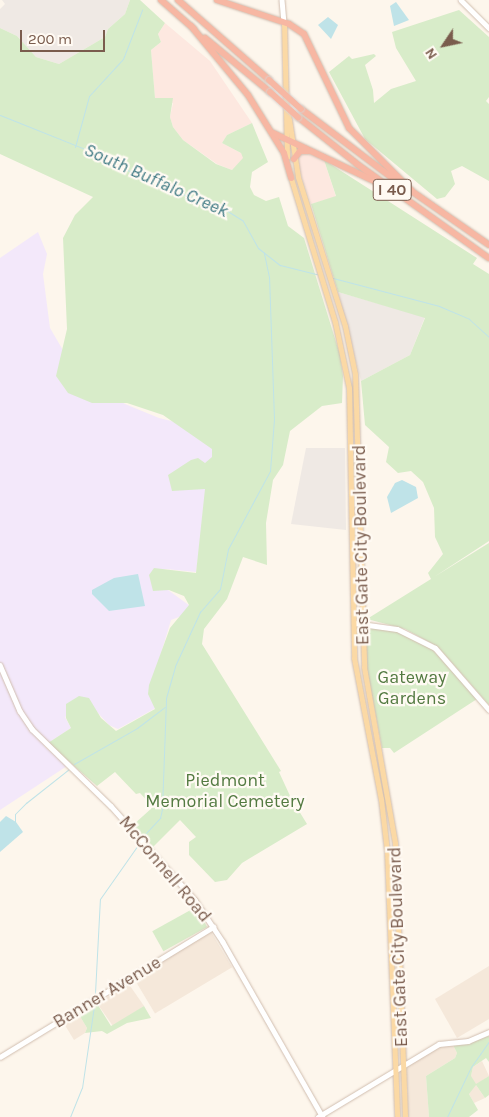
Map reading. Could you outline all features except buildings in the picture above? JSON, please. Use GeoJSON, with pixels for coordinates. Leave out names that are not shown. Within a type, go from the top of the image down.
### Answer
{"type":"FeatureCollection","features":[{"type":"Feature","properties":{"kind":"highway","name":"I 40"},"geometry":{"type":"LineString","coordinates":[[161,0],[298,117],[400,197],[489,258]]}},
{"type":"Feature","properties":{"kind":"highway","name":"I 40"},"geometry":{"type":"LineString","coordinates":[[178,0],[301,108],[364,159],[489,245]]}},
{"type":"Feature","properties":{"kind":"highway"},"geometry":{"type":"LineString","coordinates":[[217,0],[284,22],[308,37],[327,88],[349,128],[412,191]]}},
{"type":"Feature","properties":{"kind":"highway"},"geometry":{"type":"LineString","coordinates":[[191,26],[231,71],[284,153],[291,178]]}},
{"type":"Feature","properties":{"kind":"highway"},"geometry":{"type":"LineString","coordinates":[[270,131],[315,152],[400,197]]}},
{"type":"Feature","properties":{"kind":"highway"},"geometry":{"type":"LineString","coordinates":[[294,159],[300,151],[315,152]]}},
{"type":"Feature","properties":{"kind":"main road","name":"East Gate City Boulevard"},"geometry":{"type":"LineString","coordinates":[[284,22],[286,100],[284,139],[291,178],[325,289],[344,360],[351,416],[355,663],[381,799],[388,891],[396,1117]]}},
{"type":"Feature","properties":{"kind":"main road","name":"East Gate City Boulevard"},"geometry":{"type":"LineString","coordinates":[[286,100],[294,159],[353,359],[358,401],[362,622],[371,714],[391,808],[398,914],[405,1117]]}},
{"type":"Feature","properties":{"kind":"main road"},"geometry":{"type":"LineString","coordinates":[[344,360],[353,359]]}},
{"type":"Feature","properties":{"kind":"main road"},"geometry":{"type":"LineString","coordinates":[[354,623],[362,622],[402,631],[435,648],[489,710]]}},
{"type":"Feature","properties":{"kind":"main road"},"geometry":{"type":"LineString","coordinates":[[355,663],[365,710],[371,714]]}},
{"type":"Feature","properties":{"kind":"main road"},"geometry":{"type":"LineString","coordinates":[[388,891],[392,910],[398,914]]}},
{"type":"Feature","properties":{"kind":"main road"},"geometry":{"type":"LineString","coordinates":[[389,920],[395,923],[398,943]]}},
{"type":"Feature","properties":{"kind":"main road"},"geometry":{"type":"LineString","coordinates":[[394,1040],[396,1058],[403,1065]]}},
{"type":"Feature","properties":{"kind":"main road"},"geometry":{"type":"LineString","coordinates":[[395,1070],[401,1074],[404,1097]]}},
{"type":"Feature","properties":{"kind":"street"},"geometry":{"type":"LineString","coordinates":[[282,0],[284,22]]}},
{"type":"Feature","properties":{"kind":"street"},"geometry":{"type":"LineString","coordinates":[[461,0],[489,28]]}},
{"type":"Feature","properties":{"kind":"street","name":"McConnell Road"},"geometry":{"type":"LineString","coordinates":[[0,664],[20,711],[32,729],[104,799],[176,876],[213,927],[321,1116]]}},
{"type":"Feature","properties":{"kind":"street","name":"Banner Avenue"},"geometry":{"type":"LineString","coordinates":[[0,1057],[213,927]]}},
{"type":"Feature","properties":{"kind":"street"},"geometry":{"type":"LineString","coordinates":[[321,1116],[439,1044],[468,1041],[489,1032]]}},
{"type":"Feature","properties":{"kind":"shaded area"},"geometry":{"type":"Polygon","coordinates":[[[2,0],[130,0],[125,14],[108,29],[105,37],[59,64],[36,57],[17,36],[0,28],[0,9],[5,4],[2,0]]]}},
{"type":"Feature","properties":{"kind":"shaded area"},"geometry":{"type":"Polygon","coordinates":[[[165,23],[210,61],[252,123],[227,135],[222,143],[241,153],[244,158],[232,170],[217,164],[183,140],[173,127],[170,117],[173,103],[155,99],[151,50],[161,42],[158,34],[165,23]]]}},
{"type":"Feature","properties":{"kind":"shaded area"},"geometry":{"type":"Polygon","coordinates":[[[305,152],[324,160],[336,197],[311,204],[297,163],[298,156],[305,152]]]}},
{"type":"Feature","properties":{"kind":"shaded area"},"geometry":{"type":"Polygon","coordinates":[[[38,232],[47,254],[43,274],[50,328],[67,357],[95,384],[125,404],[159,418],[216,432],[196,572],[166,569],[154,572],[164,587],[190,606],[184,615],[171,620],[153,680],[161,705],[118,729],[109,725],[86,700],[65,717],[71,728],[44,746],[67,766],[0,810],[0,258],[38,232]]]}},
{"type":"Feature","properties":{"kind":"shaded area"},"geometry":{"type":"Polygon","coordinates":[[[338,292],[425,317],[410,355],[361,381],[338,292]]]}},
{"type":"Feature","properties":{"kind":"shaded area"},"geometry":{"type":"Polygon","coordinates":[[[306,448],[345,448],[346,530],[291,524],[306,448]]]}},
{"type":"Feature","properties":{"kind":"shaded area"},"geometry":{"type":"Polygon","coordinates":[[[211,932],[232,967],[155,1013],[134,978],[211,932]]]}},
{"type":"Feature","properties":{"kind":"shaded area"},"geometry":{"type":"Polygon","coordinates":[[[489,966],[489,1019],[457,1038],[435,999],[489,966]]]}},
{"type":"Feature","properties":{"kind":"shaded area"},"geometry":{"type":"Polygon","coordinates":[[[128,983],[144,1006],[114,1027],[98,1004],[128,983]]]}},
{"type":"Feature","properties":{"kind":"shaded area"},"geometry":{"type":"Polygon","coordinates":[[[78,1013],[87,1028],[85,1033],[74,1040],[63,1022],[78,1013]]]}},
{"type":"Feature","properties":{"kind":"shaded area"},"geometry":{"type":"Polygon","coordinates":[[[453,1045],[457,1053],[455,1058],[426,1076],[429,1117],[408,1117],[407,1067],[438,1047],[453,1045]]]}},
{"type":"Feature","properties":{"kind":"shaded area"},"geometry":{"type":"Polygon","coordinates":[[[482,1061],[489,1076],[476,1085],[485,1098],[474,1103],[469,1094],[471,1076],[473,1067],[482,1061]]]}},
{"type":"Feature","properties":{"kind":"green space","name":"Piedmont Memorial Cemetery"},"geometry":{"type":"Polygon","coordinates":[[[130,0],[140,0],[165,23],[158,34],[161,42],[151,50],[155,98],[173,98],[170,117],[173,127],[183,140],[216,164],[232,170],[243,158],[241,153],[222,143],[227,135],[252,123],[268,162],[252,172],[250,187],[254,195],[266,201],[279,197],[288,226],[304,238],[340,355],[343,376],[342,403],[322,406],[290,431],[283,465],[273,480],[266,523],[267,565],[243,557],[227,599],[204,629],[202,644],[281,771],[279,772],[291,798],[307,824],[242,863],[227,880],[215,882],[189,855],[189,842],[196,837],[180,820],[153,847],[133,825],[153,807],[140,793],[136,794],[115,772],[97,786],[48,743],[71,728],[66,718],[66,704],[79,696],[89,698],[101,718],[116,731],[155,709],[148,694],[149,685],[170,628],[189,605],[184,596],[169,590],[153,591],[149,575],[154,568],[196,573],[205,489],[172,491],[168,475],[191,460],[198,458],[205,463],[212,457],[212,449],[163,415],[127,403],[92,403],[68,393],[56,376],[67,329],[63,238],[75,215],[93,197],[0,154],[0,28],[17,36],[36,57],[59,64],[105,37],[108,29],[125,14],[130,0]]]}},
{"type":"Feature","properties":{"kind":"green space"},"geometry":{"type":"Polygon","coordinates":[[[459,10],[489,37],[489,97],[486,101],[489,104],[489,181],[462,166],[451,171],[455,184],[445,197],[437,199],[365,139],[329,72],[349,56],[352,59],[374,54],[376,56],[365,65],[373,90],[374,103],[391,89],[416,81],[396,48],[392,32],[459,10]]]}},
{"type":"Feature","properties":{"kind":"green space"},"geometry":{"type":"Polygon","coordinates":[[[324,160],[477,258],[473,264],[489,274],[489,541],[434,577],[489,543],[489,705],[438,647],[405,629],[367,619],[431,579],[428,573],[443,554],[435,537],[434,508],[423,482],[411,471],[398,473],[386,462],[389,447],[365,425],[361,381],[410,355],[425,318],[338,292],[311,204],[336,196],[324,160]]]}},
{"type":"Feature","properties":{"kind":"green space","name":"Gateway Gardens"},"geometry":{"type":"Polygon","coordinates":[[[368,626],[396,631],[432,649],[477,699],[394,753],[390,748],[382,748],[366,664],[365,630],[368,626]]]}},
{"type":"Feature","properties":{"kind":"green space"},"geometry":{"type":"Polygon","coordinates":[[[196,907],[207,927],[163,951],[152,931],[196,907]]]}},
{"type":"Feature","properties":{"kind":"green space"},"geometry":{"type":"Polygon","coordinates":[[[96,1002],[111,1026],[144,1006],[151,1018],[127,1023],[107,1034],[102,1031],[85,1033],[87,1028],[78,1013],[96,1002]]]}},
{"type":"Feature","properties":{"kind":"green space"},"geometry":{"type":"Polygon","coordinates":[[[489,1036],[489,1062],[486,1058],[473,1067],[471,1076],[476,1084],[489,1076],[489,1095],[485,1098],[476,1085],[469,1094],[478,1110],[469,1117],[429,1117],[426,1076],[455,1058],[457,1053],[453,1045],[489,1036]]]}},
{"type":"Feature","properties":{"kind":"water"},"geometry":{"type":"Polygon","coordinates":[[[396,2],[409,20],[394,26],[390,6],[396,2]]]}},
{"type":"Feature","properties":{"kind":"water"},"geometry":{"type":"Polygon","coordinates":[[[328,17],[338,25],[331,39],[318,25],[328,17]]]}},
{"type":"Feature","properties":{"kind":"water"},"geometry":{"type":"Polygon","coordinates":[[[402,480],[416,487],[418,498],[391,513],[387,497],[395,483],[402,480]]]}},
{"type":"Feature","properties":{"kind":"water"},"geometry":{"type":"Polygon","coordinates":[[[138,574],[145,606],[109,611],[92,594],[92,590],[114,578],[138,574]]]}},
{"type":"Feature","properties":{"kind":"water"},"geometry":{"type":"Polygon","coordinates":[[[6,816],[16,822],[23,832],[0,852],[0,822],[6,816]]]}},
{"type":"Feature","properties":{"kind":"waterway"},"geometry":{"type":"LineString","coordinates":[[75,147],[89,96],[123,59],[142,10]]}},
{"type":"Feature","properties":{"kind":"waterway","name":"South Buffalo Creek"},"geometry":{"type":"LineString","coordinates":[[0,115],[100,155],[114,165],[151,179],[158,186],[221,207],[243,221],[258,248],[280,265],[317,274]]}},
{"type":"Feature","properties":{"kind":"waterway"},"geometry":{"type":"LineString","coordinates":[[146,833],[160,818],[162,809],[166,698],[175,666],[200,612],[220,589],[228,549],[270,471],[274,419],[269,277],[264,253]]}},
{"type":"Feature","properties":{"kind":"waterway","name":"South Buffalo Creek"},"geometry":{"type":"LineString","coordinates":[[333,278],[439,306],[469,319],[489,337]]}},
{"type":"Feature","properties":{"kind":"waterway"},"geometry":{"type":"LineString","coordinates":[[74,764],[137,728],[165,707]]}},
{"type":"Feature","properties":{"kind":"waterway"},"geometry":{"type":"LineString","coordinates":[[15,823],[15,814],[69,769]]}},
{"type":"Feature","properties":{"kind":"waterway"},"geometry":{"type":"LineString","coordinates":[[95,993],[100,899],[138,845]]}},
{"type":"Feature","properties":{"kind":"waterway"},"geometry":{"type":"LineString","coordinates":[[70,1117],[82,1088],[94,1006]]}},
{"type":"Feature","properties":{"kind":"waterway"},"geometry":{"type":"LineString","coordinates":[[447,1117],[471,1067],[489,1041]]}}]}
